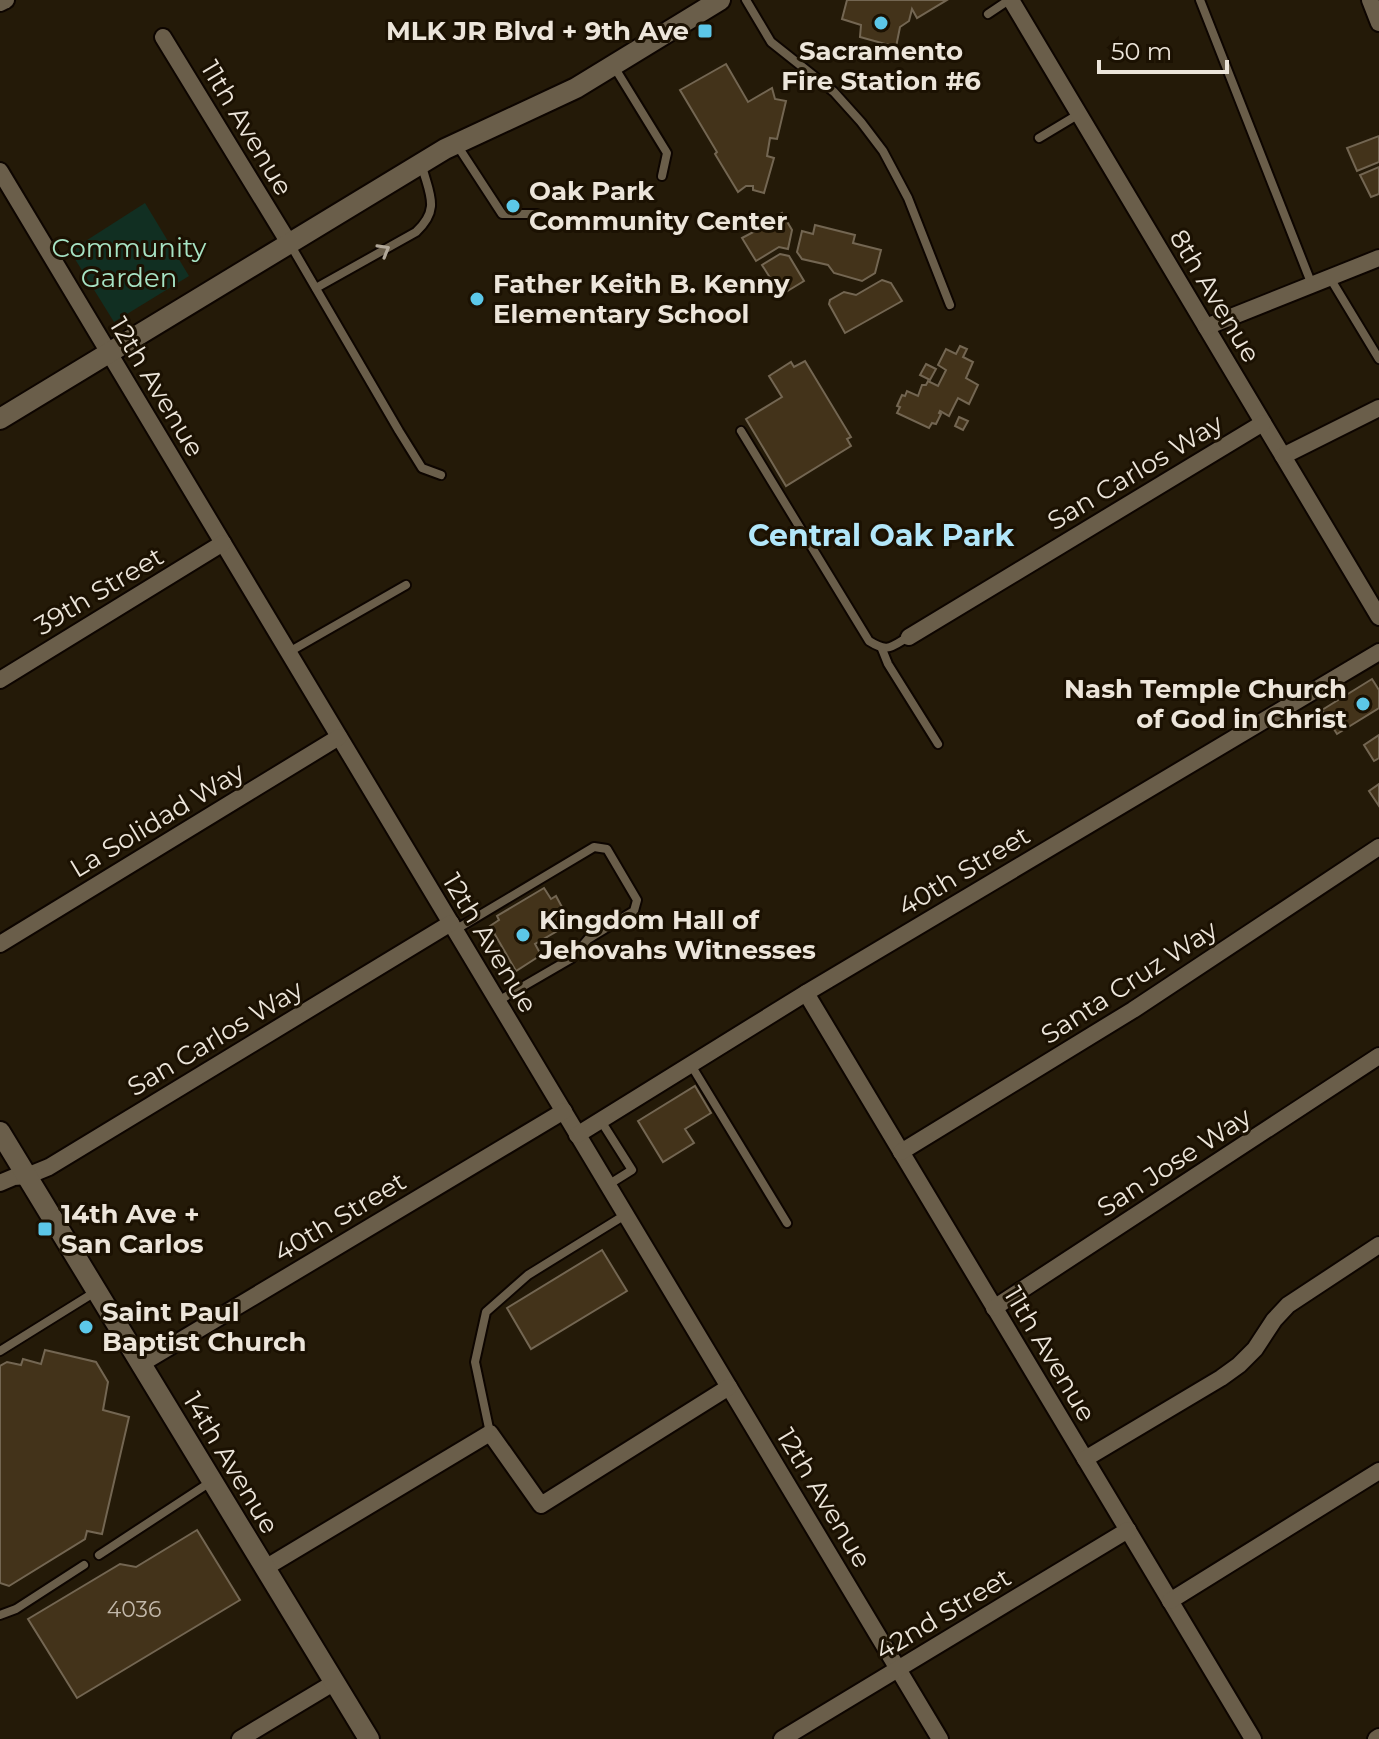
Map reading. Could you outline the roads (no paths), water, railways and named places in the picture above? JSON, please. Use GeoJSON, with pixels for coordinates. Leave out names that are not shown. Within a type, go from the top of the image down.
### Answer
{"type":"FeatureCollection","features":[{"type":"Feature","properties":{"kind":"street"},"geometry":{"type":"LineString","coordinates":[[0,3],[6,0]]}},
{"type":"Feature","properties":{"kind":"street"},"geometry":{"type":"LineString","coordinates":[[0,419],[421,164],[576,88],[720,0]]}},
{"type":"Feature","properties":{"kind":"street","name":"8th Avenue"},"geometry":{"type":"LineString","coordinates":[[1010,0],[1379,617]]}},
{"type":"Feature","properties":{"kind":"street"},"geometry":{"type":"LineString","coordinates":[[1370,0],[1379,23]]}},
{"type":"Feature","properties":{"kind":"street","name":"11th Avenue"},"geometry":{"type":"LineString","coordinates":[[163,37],[289,243]]}},
{"type":"Feature","properties":{"kind":"street","name":"12th Avenue"},"geometry":{"type":"LineString","coordinates":[[0,171],[940,1739]]}},
{"type":"Feature","properties":{"kind":"street"},"geometry":{"type":"LineString","coordinates":[[1206,327],[1379,258]]}},
{"type":"Feature","properties":{"kind":"street"},"geometry":{"type":"LineString","coordinates":[[1283,456],[1379,408]]}},
{"type":"Feature","properties":{"kind":"street","name":"San Carlos Way"},"geometry":{"type":"LineString","coordinates":[[909,637],[1263,423]]}},
{"type":"Feature","properties":{"kind":"street","name":"39th Street"},"geometry":{"type":"LineString","coordinates":[[0,680],[223,543]]}},
{"type":"Feature","properties":{"kind":"street","name":"40th Street"},"geometry":{"type":"LineString","coordinates":[[577,1135],[806,993],[1379,652]]}},
{"type":"Feature","properties":{"kind":"street","name":"La Solidad Way"},"geometry":{"type":"LineString","coordinates":[[0,944],[339,737]]}},
{"type":"Feature","properties":{"kind":"street","name":"Santa Cruz Way"},"geometry":{"type":"LineString","coordinates":[[901,1152],[1133,1010],[1379,847]]}},
{"type":"Feature","properties":{"kind":"street","name":"San Carlos Way"},"geometry":{"type":"LineString","coordinates":[[0,1183],[49,1167],[453,927]]}},
{"type":"Feature","properties":{"kind":"street","name":"11th Avenue"},"geometry":{"type":"LineString","coordinates":[[806,993],[1253,1739]]}},
{"type":"Feature","properties":{"kind":"street","name":"San Jose Way"},"geometry":{"type":"LineString","coordinates":[[994,1308],[1379,1056]]}},
{"type":"Feature","properties":{"kind":"street","name":"40th Street"},"geometry":{"type":"LineString","coordinates":[[141,1364],[564,1111]]}},
{"type":"Feature","properties":{"kind":"street","name":"14th Avenue"},"geometry":{"type":"LineString","coordinates":[[0,1132],[369,1739]]}},
{"type":"Feature","properties":{"kind":"street"},"geometry":{"type":"LineString","coordinates":[[1085,1459],[1230,1372],[1255,1349],[1288,1305],[1379,1245]]}},
{"type":"Feature","properties":{"kind":"street"},"geometry":{"type":"LineString","coordinates":[[265,1568],[490,1433],[541,1505],[729,1387]]}},
{"type":"Feature","properties":{"kind":"street"},"geometry":{"type":"LineString","coordinates":[[1170,1601],[1379,1471]]}},
{"type":"Feature","properties":{"kind":"street","name":"42nd Street"},"geometry":{"type":"LineString","coordinates":[[782,1739],[1128,1530]]}},
{"type":"Feature","properties":{"kind":"street"},"geometry":{"type":"LineString","coordinates":[[240,1739],[335,1682]]}},
{"type":"Feature","properties":{"kind":"lane"},"geometry":{"type":"LineString","coordinates":[[746,0],[771,42],[834,92],[883,151],[908,198],[950,305]]}},
{"type":"Feature","properties":{"kind":"lane"},"geometry":{"type":"LineString","coordinates":[[988,14],[1010,0]]}},
{"type":"Feature","properties":{"kind":"lane"},"geometry":{"type":"LineString","coordinates":[[1200,0],[1312,285]]}},
{"type":"Feature","properties":{"kind":"lane"},"geometry":{"type":"LineString","coordinates":[[613,65],[667,153],[662,176]]}},
{"type":"Feature","properties":{"kind":"lane"},"geometry":{"type":"LineString","coordinates":[[1039,138],[1079,114]]}},
{"type":"Feature","properties":{"kind":"lane"},"geometry":{"type":"LineString","coordinates":[[457,144],[502,214],[537,214]]}},
{"type":"Feature","properties":{"kind":"lane"},"geometry":{"type":"LineString","coordinates":[[316,288],[416,232],[426,223],[432,204],[421,164]]}},
{"type":"Feature","properties":{"kind":"lane"},"geometry":{"type":"LineString","coordinates":[[289,243],[422,468],[441,475]]}},
{"type":"Feature","properties":{"kind":"lane"},"geometry":{"type":"LineString","coordinates":[[1330,278],[1379,359]]}},
{"type":"Feature","properties":{"kind":"lane"},"geometry":{"type":"LineString","coordinates":[[741,431],[869,641],[882,649],[888,664],[938,744]]}},
{"type":"Feature","properties":{"kind":"lane"},"geometry":{"type":"LineString","coordinates":[[288,652],[406,585]]}},
{"type":"Feature","properties":{"kind":"lane"},"geometry":{"type":"LineString","coordinates":[[882,649],[909,637]]}},
{"type":"Feature","properties":{"kind":"lane"},"geometry":{"type":"LineString","coordinates":[[453,927],[594,847],[607,849],[637,900],[634,911],[588,939],[572,958],[498,1002]]}},
{"type":"Feature","properties":{"kind":"lane"},"geometry":{"type":"LineString","coordinates":[[691,1065],[787,1223]]}},
{"type":"Feature","properties":{"kind":"lane"},"geometry":{"type":"LineString","coordinates":[[601,1120],[632,1170],[608,1186]]}},
{"type":"Feature","properties":{"kind":"lane"},"geometry":{"type":"LineString","coordinates":[[490,1433],[475,1362],[486,1312],[528,1275],[625,1215]]}},
{"type":"Feature","properties":{"kind":"lane"},"geometry":{"type":"LineString","coordinates":[[0,1351],[96,1292]]}},
{"type":"Feature","properties":{"kind":"lane"},"geometry":{"type":"LineString","coordinates":[[99,1555],[212,1481]]}},
{"type":"Feature","properties":{"kind":"lane"},"geometry":{"type":"LineString","coordinates":[[0,1615],[16,1609],[84,1565]]}},
{"type":"Feature","properties":{"kind":"place","name":"Sacramento Fire Station #6"},"geometry":{"type":"Point","coordinates":[881,23]}},
{"type":"Feature","properties":{"kind":"place","name":"MLK JR Blvd + 9th Ave"},"geometry":{"type":"Point","coordinates":[705,31]}},
{"type":"Feature","properties":{"kind":"place","name":"Oak Park Community Center"},"geometry":{"type":"Point","coordinates":[513,206]}},
{"type":"Feature","properties":{"kind":"place","name":"Father Keith B. Kenny Elementary School"},"geometry":{"type":"Point","coordinates":[477,299]}},
{"type":"Feature","properties":{"kind":"place","name":"Nash Temple Church of God in Christ"},"geometry":{"type":"Point","coordinates":[1363,704]}},
{"type":"Feature","properties":{"kind":"place","name":"Kingdom Hall of Jehovahs Witnesses"},"geometry":{"type":"Point","coordinates":[523,935]}},
{"type":"Feature","properties":{"kind":"place","name":"14th Ave + San Carlos"},"geometry":{"type":"Point","coordinates":[45,1229]}},
{"type":"Feature","properties":{"kind":"place","name":"Saint Paul Baptist Church"},"geometry":{"type":"Point","coordinates":[86,1327]}},
{"type":"Feature","properties":{"kind":"district","name":"Central Oak Park"},"geometry":{"type":"Point","coordinates":[881,536]}},
{"type":"Feature","properties":{"kind":"park label","name":"Community Garden"},"geometry":{"type":"Point","coordinates":[129,263]}}]}
